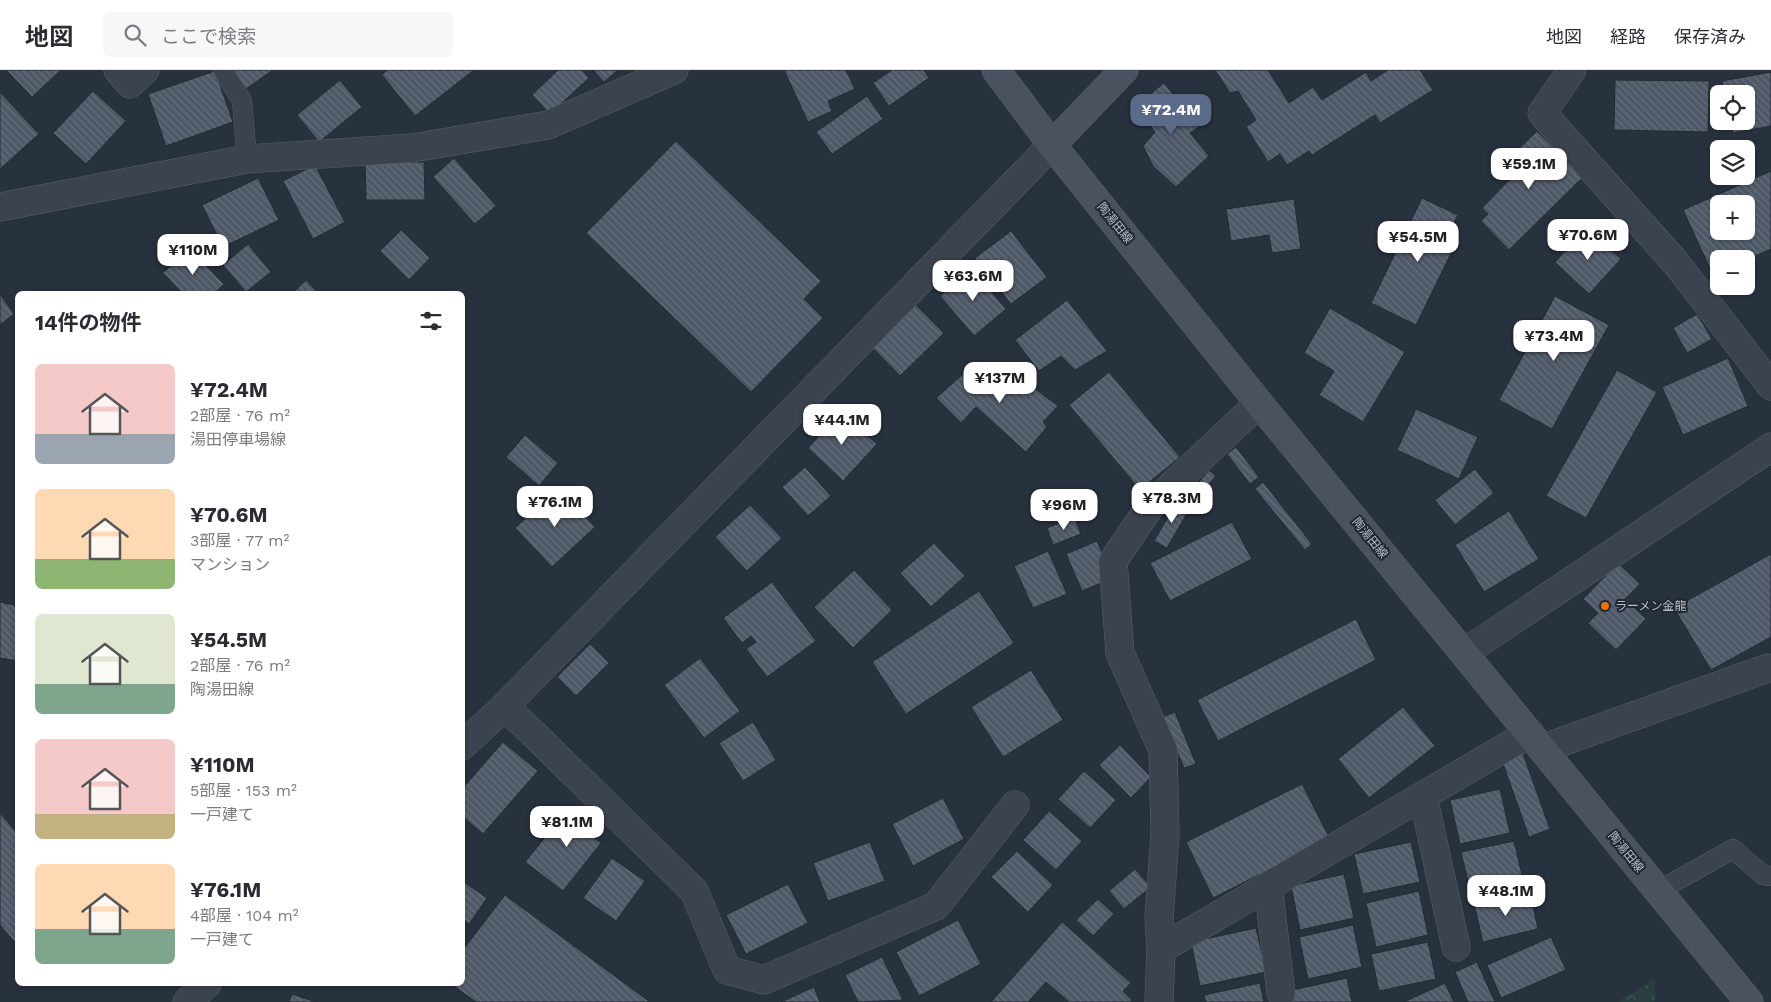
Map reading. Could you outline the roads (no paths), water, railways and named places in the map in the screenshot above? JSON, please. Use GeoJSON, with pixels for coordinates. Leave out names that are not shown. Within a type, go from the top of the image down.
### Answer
{"type":"FeatureCollection","features":[{"type":"Feature","properties":{"kind":"main road","name":"陶湯田線"},"geometry":{"type":"LineString","coordinates":[[996,70],[1052,145],[1749,1002]]}},
{"type":"Feature","properties":{"kind":"main road"},"geometry":{"type":"LineString","coordinates":[[1052,145],[1124,70]]}},
{"type":"Feature","properties":{"kind":"street"},"geometry":{"type":"LineString","coordinates":[[118,70],[130,84],[145,70]]}},
{"type":"Feature","properties":{"kind":"street"},"geometry":{"type":"LineString","coordinates":[[0,207],[247,160],[412,148],[548,125],[674,70]]}},
{"type":"Feature","properties":{"kind":"street"},"geometry":{"type":"LineString","coordinates":[[1572,70],[1542,112],[1676,263],[1771,386]]}},
{"type":"Feature","properties":{"kind":"street"},"geometry":{"type":"LineString","coordinates":[[465,743],[505,706],[1052,145]]}},
{"type":"Feature","properties":{"kind":"street"},"geometry":{"type":"LineString","coordinates":[[1158,1002],[1162,950],[1159,919],[1165,834],[1163,750],[1120,653],[1113,561],[1151,505],[1260,402]]}},
{"type":"Feature","properties":{"kind":"street"},"geometry":{"type":"LineString","coordinates":[[1464,653],[1771,447]]}},
{"type":"Feature","properties":{"kind":"street"},"geometry":{"type":"LineString","coordinates":[[1162,950],[1423,796],[1536,741],[1768,668]]}},
{"type":"Feature","properties":{"kind":"street"},"geometry":{"type":"LineString","coordinates":[[505,706],[694,891],[727,970],[764,980],[936,906],[1015,805]]}},
{"type":"Feature","properties":{"kind":"street"},"geometry":{"type":"LineString","coordinates":[[1423,796],[1456,947]]}},
{"type":"Feature","properties":{"kind":"street"},"geometry":{"type":"LineString","coordinates":[[1268,886],[1281,992]]}},
{"type":"Feature","properties":{"kind":"street"},"geometry":{"type":"LineString","coordinates":[[188,1002],[205,986]]}},
{"type":"Feature","properties":{"kind":"lane"},"geometry":{"type":"LineString","coordinates":[[223,70],[242,101],[247,160]]}},
{"type":"Feature","properties":{"kind":"lane"},"geometry":{"type":"LineString","coordinates":[[1658,891],[1733,849],[1763,875],[1771,876]]}},
{"type":"Feature","properties":{"kind":"place","name":"ラーメン金龍"},"geometry":{"type":"Point","coordinates":[1605,606]}}]}
